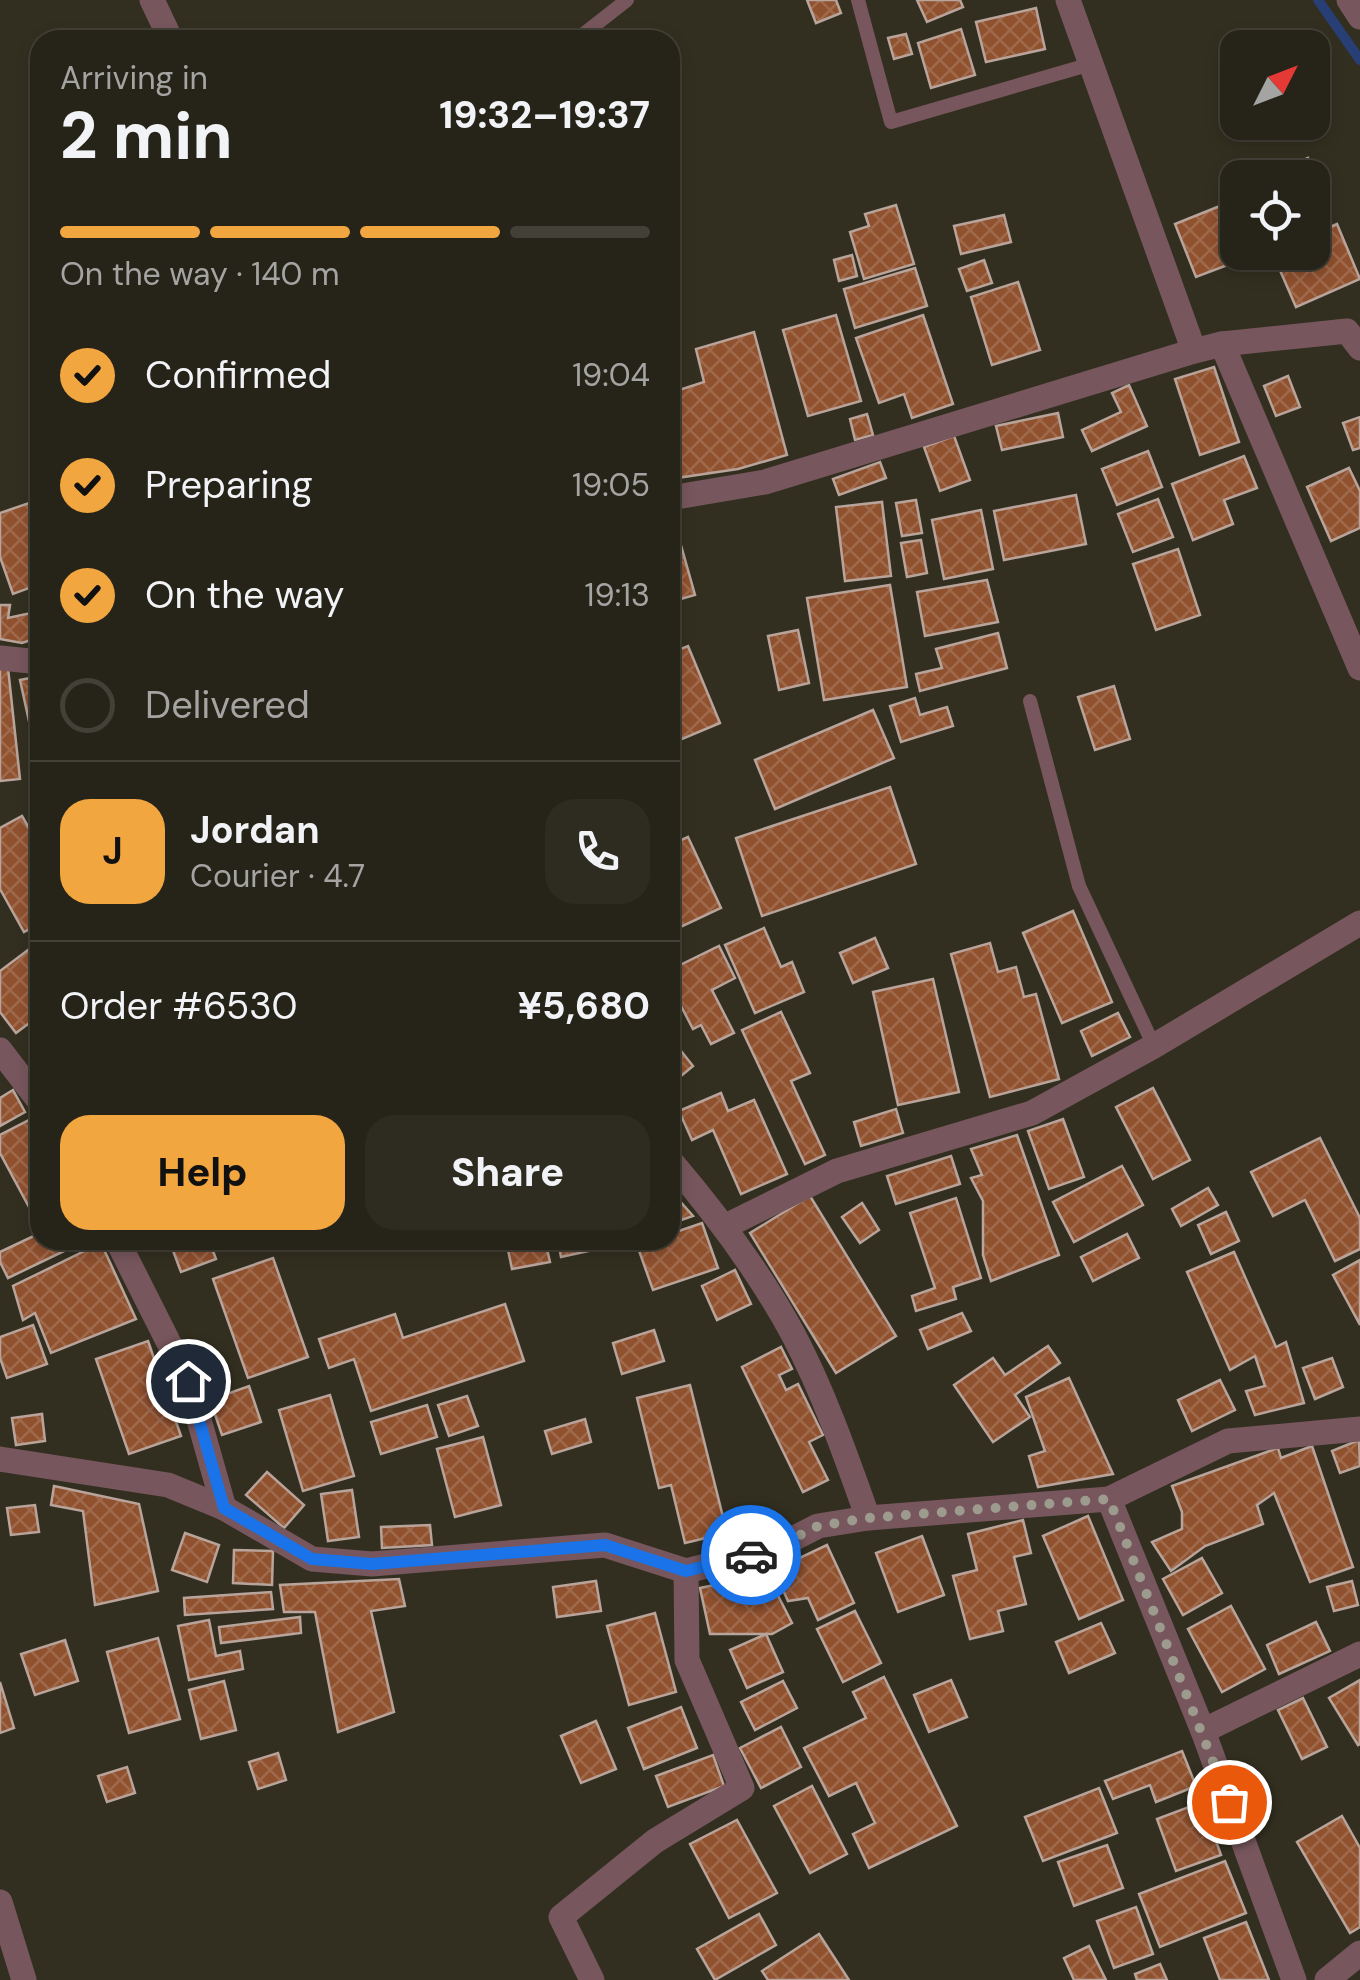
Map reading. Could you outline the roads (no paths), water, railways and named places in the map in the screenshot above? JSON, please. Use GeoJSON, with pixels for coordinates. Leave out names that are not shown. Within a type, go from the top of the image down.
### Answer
{"type":"FeatureCollection","features":[{"type":"Feature","properties":{"kind":"street"},"geometry":{"type":"LineString","coordinates":[[152,0],[166,30]]}},
{"type":"Feature","properties":{"kind":"street"},"geometry":{"type":"LineString","coordinates":[[1068,0],[1194,350]]}},
{"type":"Feature","properties":{"kind":"street"},"geometry":{"type":"LineString","coordinates":[[1348,0],[1360,17]]}},
{"type":"Feature","properties":{"kind":"street"},"geometry":{"type":"LineString","coordinates":[[680,496],[765,482],[1194,350],[1347,330],[1360,348]]}},
{"type":"Feature","properties":{"kind":"street"},"geometry":{"type":"LineString","coordinates":[[1222,344],[1360,668]]}},
{"type":"Feature","properties":{"kind":"street"},"geometry":{"type":"LineString","coordinates":[[0,658],[30,661]]}},
{"type":"Feature","properties":{"kind":"street"},"geometry":{"type":"LineString","coordinates":[[726,1226],[838,1172],[1032,1112],[1154,1046],[1360,923]]}},
{"type":"Feature","properties":{"kind":"street"},"geometry":{"type":"LineString","coordinates":[[0,1050],[30,1089]]}},
{"type":"Feature","properties":{"kind":"street"},"geometry":{"type":"LineString","coordinates":[[680,1172],[726,1226],[793,1333],[834,1421],[868,1518]]}},
{"type":"Feature","properties":{"kind":"street"},"geometry":{"type":"LineString","coordinates":[[122,1250],[188,1381],[224,1508]]}},
{"type":"Feature","properties":{"kind":"street"},"geometry":{"type":"LineString","coordinates":[[0,1459],[168,1484],[224,1508],[312,1559],[372,1564],[605,1545],[686,1571],[771,1550],[818,1526],[868,1518],[1109,1499],[1228,1441],[1360,1429]]}},
{"type":"Feature","properties":{"kind":"street"},"geometry":{"type":"LineString","coordinates":[[1109,1499],[1203,1731],[1294,1980]]}},
{"type":"Feature","properties":{"kind":"street"},"geometry":{"type":"LineString","coordinates":[[592,1980],[561,1918],[655,1840],[742,1788],[687,1660],[686,1571]]}},
{"type":"Feature","properties":{"kind":"street"},"geometry":{"type":"LineString","coordinates":[[1203,1731],[1360,1654]]}},
{"type":"Feature","properties":{"kind":"street"},"geometry":{"type":"LineString","coordinates":[[0,1904],[24,1980]]}},
{"type":"Feature","properties":{"kind":"street"},"geometry":{"type":"LineString","coordinates":[[1327,1980],[1360,1954]]}},
{"type":"Feature","properties":{"kind":"lane"},"geometry":{"type":"LineString","coordinates":[[589,30],[627,0]]}},
{"type":"Feature","properties":{"kind":"lane"},"geometry":{"type":"LineString","coordinates":[[858,0],[890,122],[1091,64]]}},
{"type":"Feature","properties":{"kind":"lane"},"geometry":{"type":"LineString","coordinates":[[1030,701],[1080,886],[1154,1046]]}},
{"type":"Feature","properties":{"kind":"waterway"},"geometry":{"type":"LineString","coordinates":[[1318,0],[1360,60]]}}]}
